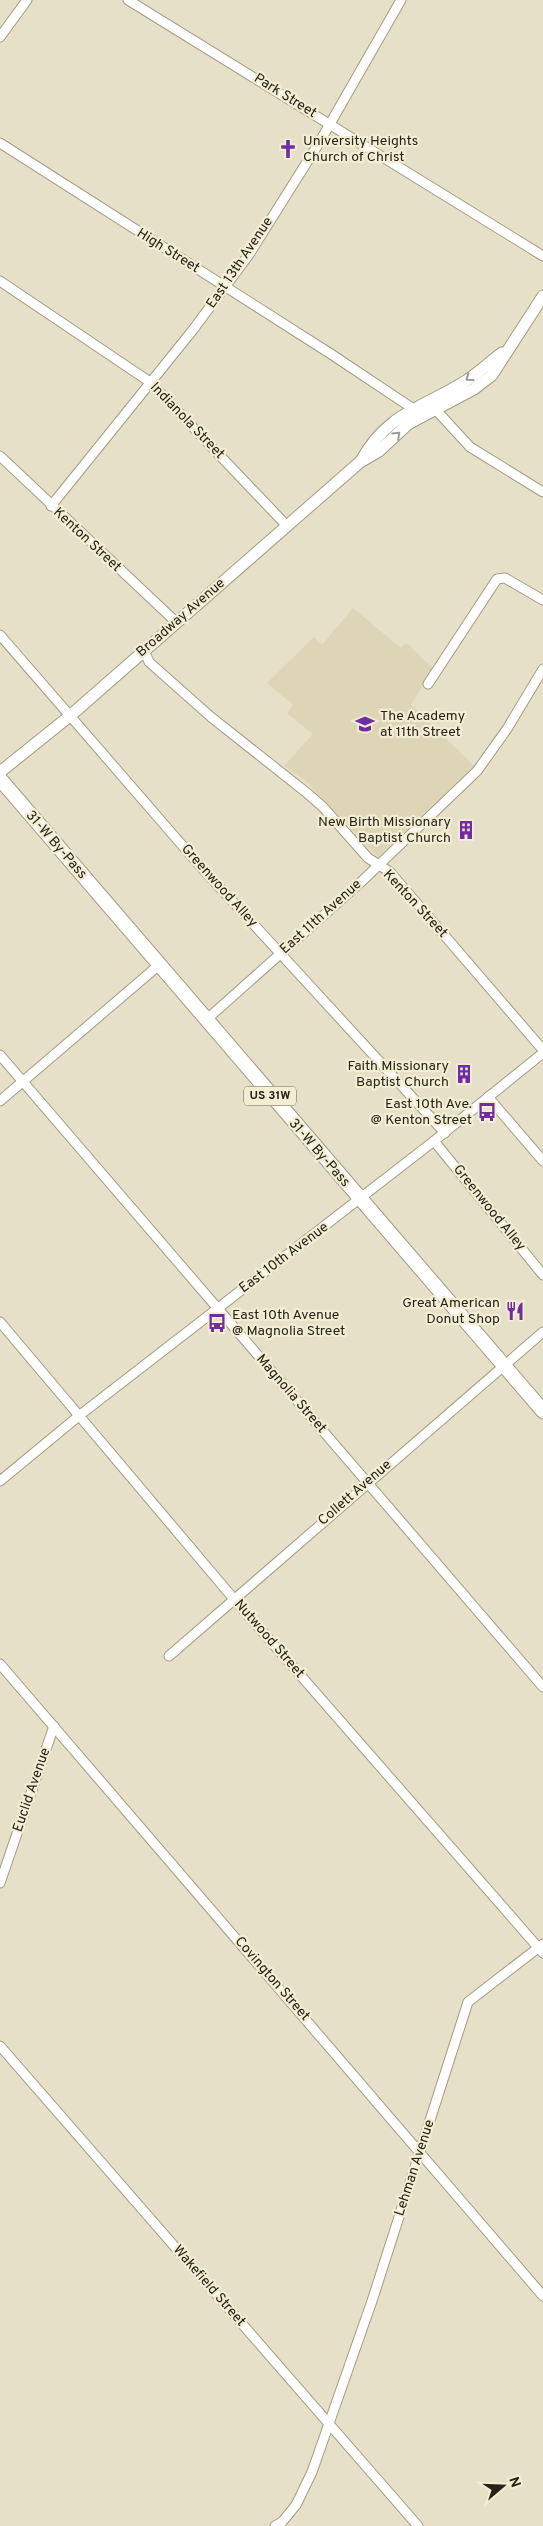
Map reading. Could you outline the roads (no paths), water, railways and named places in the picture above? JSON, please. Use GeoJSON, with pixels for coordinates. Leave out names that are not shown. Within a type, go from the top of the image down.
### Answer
{"type":"FeatureCollection","features":[{"type":"Feature","properties":{"kind":"main road","name":"31-W By-Pass"},"geometry":{"type":"LineString","coordinates":[[0,779],[543,1411]]}},
{"type":"Feature","properties":{"kind":"street"},"geometry":{"type":"LineString","coordinates":[[0,37],[28,0]]}},
{"type":"Feature","properties":{"kind":"street","name":"Park Street"},"geometry":{"type":"LineString","coordinates":[[128,0],[543,256]]}},
{"type":"Feature","properties":{"kind":"street","name":"East 13th Avenue"},"geometry":{"type":"LineString","coordinates":[[51,506],[248,256],[329,124],[401,0]]}},
{"type":"Feature","properties":{"kind":"street","name":"High Street"},"geometry":{"type":"LineString","coordinates":[[0,143],[331,354],[412,408]]}},
{"type":"Feature","properties":{"kind":"street","name":"Indianola Street"},"geometry":{"type":"LineString","coordinates":[[0,281],[150,382],[287,526]]}},
{"type":"Feature","properties":{"kind":"street","name":"Broadway Avenue"},"geometry":{"type":"LineString","coordinates":[[0,772],[71,715],[360,462],[380,451],[408,424],[474,389],[492,375],[543,296]]}},
{"type":"Feature","properties":{"kind":"street","name":"Broadway Avenue"},"geometry":{"type":"LineString","coordinates":[[360,462],[371,443],[400,416],[467,380],[508,349]]}},
{"type":"Feature","properties":{"kind":"street"},"geometry":{"type":"LineString","coordinates":[[436,410],[470,447],[543,492]]}},
{"type":"Feature","properties":{"kind":"street","name":"Kenton Street"},"geometry":{"type":"LineString","coordinates":[[0,456],[176,622]]}},
{"type":"Feature","properties":{"kind":"street"},"geometry":{"type":"LineString","coordinates":[[428,684],[497,579],[505,578],[543,600]]}},
{"type":"Feature","properties":{"kind":"street","name":"Greenwood Alley"},"geometry":{"type":"LineString","coordinates":[[0,634],[71,715],[141,800],[445,1133]]}},
{"type":"Feature","properties":{"kind":"street","name":"Kenton Street"},"geometry":{"type":"LineString","coordinates":[[144,650],[150,662],[211,717],[323,807],[368,858],[390,872],[543,1051]]}},
{"type":"Feature","properties":{"kind":"street","name":"East 11th Avenue"},"geometry":{"type":"LineString","coordinates":[[206,1020],[378,865],[486,761],[543,669]]}},
{"type":"Feature","properties":{"kind":"street"},"geometry":{"type":"LineString","coordinates":[[0,1101],[160,965]]}},
{"type":"Feature","properties":{"kind":"street","name":"East 10th Avenue"},"geometry":{"type":"LineString","coordinates":[[0,1480],[80,1415],[445,1133],[543,1051]]}},
{"type":"Feature","properties":{"kind":"street","name":"Magnolia Street"},"geometry":{"type":"LineString","coordinates":[[0,1055],[543,1687]]}},
{"type":"Feature","properties":{"kind":"street"},"geometry":{"type":"LineString","coordinates":[[488,1097],[543,1161]]}},
{"type":"Feature","properties":{"kind":"street","name":"Greenwood Alley"},"geometry":{"type":"LineString","coordinates":[[434,1141],[543,1275]]}},
{"type":"Feature","properties":{"kind":"street","name":"Nutwood Street"},"geometry":{"type":"LineString","coordinates":[[0,1322],[233,1598],[542,1948]]}},
{"type":"Feature","properties":{"kind":"street","name":"Collett Avenue"},"geometry":{"type":"LineString","coordinates":[[169,1656],[233,1598],[543,1332]]}},
{"type":"Feature","properties":{"kind":"street","name":"Covington Street"},"geometry":{"type":"LineString","coordinates":[[0,1664],[543,2296]]}},
{"type":"Feature","properties":{"kind":"street","name":"Euclid Avenue"},"geometry":{"type":"LineString","coordinates":[[0,1883],[54,1726]]}},
{"type":"Feature","properties":{"kind":"street","name":"Lehman Avenue"},"geometry":{"type":"LineString","coordinates":[[279,2524],[296,2505],[307,2483],[329,2424],[372,2301],[468,2002],[542,1948]]}},
{"type":"Feature","properties":{"kind":"street","name":"Wakefield Street"},"geometry":{"type":"LineString","coordinates":[[0,2046],[418,2526]]}},
{"type":"Feature","properties":{"kind":"place","name":"University Heights Church of Christ"},"geometry":{"type":"Point","coordinates":[288,149]}},
{"type":"Feature","properties":{"kind":"place","name":"The Academy at 11th Street"},"geometry":{"type":"Point","coordinates":[365,724]}},
{"type":"Feature","properties":{"kind":"place","name":"New Birth Missionary Baptist Church"},"geometry":{"type":"Point","coordinates":[466,830]}},
{"type":"Feature","properties":{"kind":"place","name":"Faith Missionary Baptist Church"},"geometry":{"type":"Point","coordinates":[464,1074]}},
{"type":"Feature","properties":{"kind":"place","name":"East 10th Ave. @ Kenton Street"},"geometry":{"type":"Point","coordinates":[487,1112]}},
{"type":"Feature","properties":{"kind":"place","name":"Great American Donut Shop"},"geometry":{"type":"Point","coordinates":[515,1311]}},
{"type":"Feature","properties":{"kind":"place","name":"East 10th Avenue @ Magnolia Street"},"geometry":{"type":"Point","coordinates":[217,1323]}}]}
